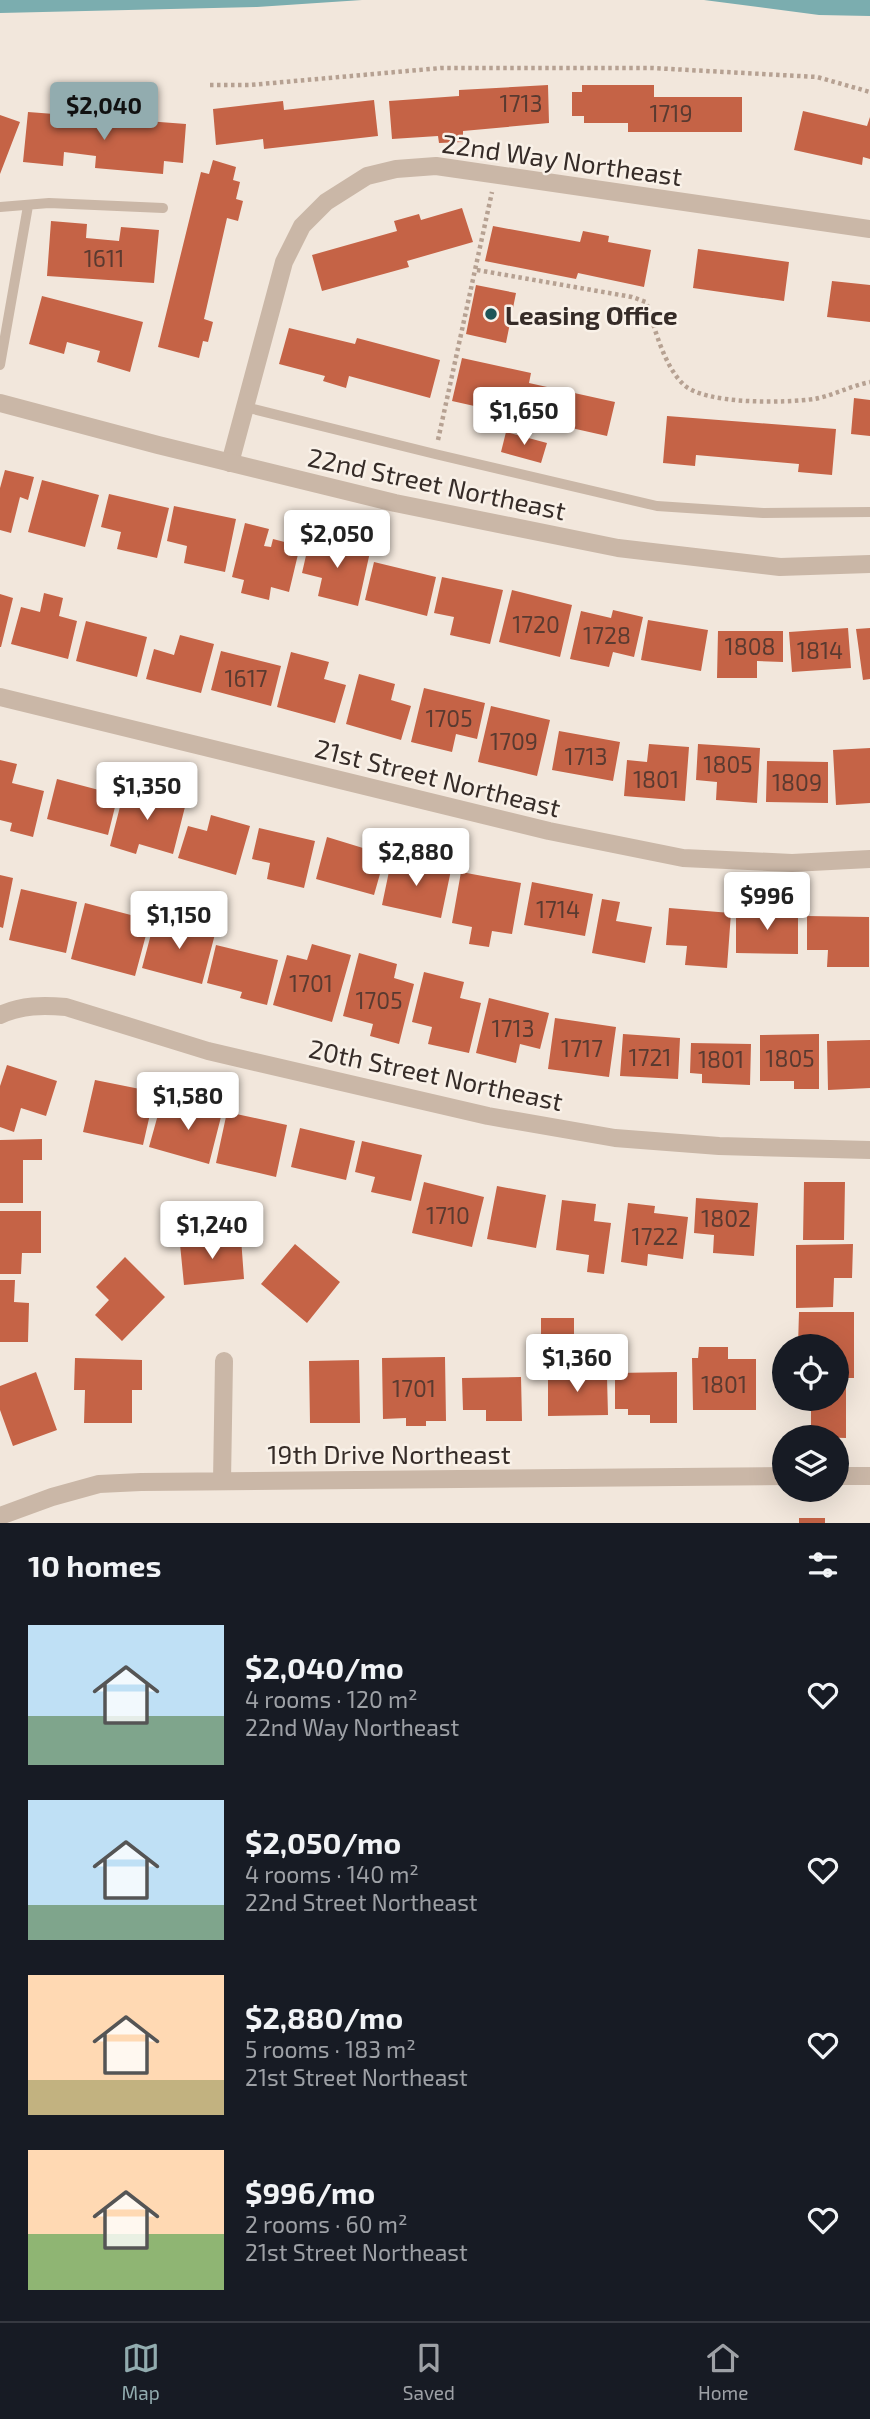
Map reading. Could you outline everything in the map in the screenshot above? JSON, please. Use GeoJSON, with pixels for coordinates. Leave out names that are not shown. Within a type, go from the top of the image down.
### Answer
{"type":"FeatureCollection","features":[{"type":"Feature","properties":{"kind":"street","name":"22nd Way Northeast"},"geometry":{"type":"LineString","coordinates":[[230,463],[284,262],[302,226],[326,202],[367,176],[396,169],[436,166],[870,229]]}},
{"type":"Feature","properties":{"kind":"street","name":"22nd Street Northeast"},"geometry":{"type":"LineString","coordinates":[[0,404],[395,503],[618,548],[780,567],[870,564]]}},
{"type":"Feature","properties":{"kind":"street","name":"21st Street Northeast"},"geometry":{"type":"LineString","coordinates":[[0,697],[549,831],[683,858],[792,863],[870,859]]}},
{"type":"Feature","properties":{"kind":"street","name":"20th Street Northeast"},"geometry":{"type":"LineString","coordinates":[[0,1015],[25,1007],[66,1007],[208,1051],[488,1116],[615,1138],[719,1146],[870,1150]]}},
{"type":"Feature","properties":{"kind":"street"},"geometry":{"type":"LineString","coordinates":[[222,1481],[224,1362]]}},
{"type":"Feature","properties":{"kind":"street","name":"19th Drive Northeast"},"geometry":{"type":"LineString","coordinates":[[0,1516],[52,1497],[99,1485],[141,1482],[772,1476]]}},
{"type":"Feature","properties":{"kind":"street"},"geometry":{"type":"LineString","coordinates":[[849,1476],[870,1476]]}},
{"type":"Feature","properties":{"kind":"lane"},"geometry":{"type":"LineString","coordinates":[[0,207],[49,203],[163,208]]}},
{"type":"Feature","properties":{"kind":"lane"},"geometry":{"type":"LineString","coordinates":[[0,365],[28,206]]}},
{"type":"Feature","properties":{"kind":"lane"},"geometry":{"type":"LineString","coordinates":[[245,407],[657,506],[763,513],[870,512]]}},
{"type":"Feature","properties":{"kind":"path"},"geometry":{"type":"LineString","coordinates":[[210,85],[250,85],[441,68],[652,68],[817,77],[870,92]]}},
{"type":"Feature","properties":{"kind":"path"},"geometry":{"type":"LineString","coordinates":[[435,454],[496,174]]}},
{"type":"Feature","properties":{"kind":"path"},"geometry":{"type":"LineString","coordinates":[[477,270],[632,297],[646,302],[671,368],[684,386],[701,395],[787,401],[816,398],[870,383]]}},
{"type":"Feature","properties":{"kind":"water"},"geometry":{"type":"Polygon","coordinates":[[[0,0],[362,0],[257,7],[0,13],[0,0]]]}},
{"type":"Feature","properties":{"kind":"water"},"geometry":{"type":"Polygon","coordinates":[[[704,0],[870,0],[870,16],[819,15],[704,0]]]}},
{"type":"Feature","properties":{"kind":"building"},"geometry":{"type":"Polygon","coordinates":[[[548,85],[549,123],[463,131],[463,142],[439,143],[438,136],[392,139],[389,101],[459,96],[459,90],[548,85]]]}},
{"type":"Feature","properties":{"kind":"building"},"geometry":{"type":"Polygon","coordinates":[[[582,85],[654,85],[654,97],[742,97],[742,132],[628,132],[628,123],[584,123],[584,116],[572,116],[572,92],[582,92],[582,85]]]}},
{"type":"Feature","properties":{"kind":"building"},"geometry":{"type":"Polygon","coordinates":[[[374,100],[378,136],[264,149],[263,139],[216,145],[213,109],[283,101],[284,110],[374,100]]]}},
{"type":"Feature","properties":{"kind":"building"},"geometry":{"type":"Polygon","coordinates":[[[803,111],[867,126],[870,117],[870,159],[863,157],[862,165],[794,150],[803,111]]]}},
{"type":"Feature","properties":{"kind":"building"},"geometry":{"type":"Polygon","coordinates":[[[28,112],[186,124],[183,163],[164,161],[163,174],[95,168],[96,156],[64,152],[63,166],[23,162],[28,112]]]}},
{"type":"Feature","properties":{"kind":"building"},"geometry":{"type":"Polygon","coordinates":[[[0,115],[20,122],[0,174],[0,115]]]}},
{"type":"Feature","properties":{"kind":"building"},"geometry":{"type":"Polygon","coordinates":[[[213,160],[236,167],[233,180],[240,182],[236,199],[243,201],[238,221],[227,218],[204,319],[213,322],[208,342],[203,341],[199,358],[158,347],[201,172],[209,174],[213,160]]]}},
{"type":"Feature","properties":{"kind":"building"},"geometry":{"type":"Polygon","coordinates":[[[462,208],[473,242],[407,261],[409,267],[322,291],[312,255],[397,231],[394,221],[419,214],[421,220],[462,208]]]}},
{"type":"Feature","properties":{"kind":"building"},"geometry":{"type":"Polygon","coordinates":[[[51,221],[87,224],[86,238],[119,241],[121,227],[159,230],[154,283],[47,276],[51,221]]]}},
{"type":"Feature","properties":{"kind":"building"},"geometry":{"type":"Polygon","coordinates":[[[493,226],[580,242],[583,231],[609,236],[608,242],[651,250],[644,287],[578,273],[576,279],[485,261],[493,226]]]}},
{"type":"Feature","properties":{"kind":"building"},"geometry":{"type":"Polygon","coordinates":[[[698,249],[789,262],[784,301],[693,288],[698,249]]]}},
{"type":"Feature","properties":{"kind":"building"},"geometry":{"type":"Polygon","coordinates":[[[832,281],[870,285],[870,322],[827,317],[832,281]]]}},
{"type":"Feature","properties":{"kind":"building","name":"Leasing Office"},"geometry":{"type":"Polygon","coordinates":[[[476,285],[516,293],[506,343],[466,334],[476,285]]]}},
{"type":"Feature","properties":{"kind":"building"},"geometry":{"type":"Polygon","coordinates":[[[42,296],[143,322],[130,372],[97,362],[100,351],[67,342],[64,354],[29,344],[42,296]]]}},
{"type":"Feature","properties":{"kind":"building"},"geometry":{"type":"Polygon","coordinates":[[[289,328],[355,344],[357,338],[440,360],[430,398],[349,376],[346,388],[323,381],[325,376],[279,364],[289,328]]]}},
{"type":"Feature","properties":{"kind":"building"},"geometry":{"type":"Polygon","coordinates":[[[462,358],[531,373],[529,383],[615,402],[607,436],[452,401],[462,358]]]}},
{"type":"Feature","properties":{"kind":"building"},"geometry":{"type":"Polygon","coordinates":[[[854,398],[870,400],[870,436],[851,434],[854,398]]]}},
{"type":"Feature","properties":{"kind":"building"},"geometry":{"type":"Polygon","coordinates":[[[667,416],[836,429],[832,475],[798,472],[799,464],[696,455],[695,466],[663,463],[667,416]]]}},
{"type":"Feature","properties":{"kind":"building"},"geometry":{"type":"Polygon","coordinates":[[[506,432],[547,443],[541,463],[501,452],[506,432]]]}},
{"type":"Feature","properties":{"kind":"building"},"geometry":{"type":"Polygon","coordinates":[[[5,470],[34,477],[28,500],[20,497],[11,533],[0,530],[0,488],[5,470]]]}},
{"type":"Feature","properties":{"kind":"building"},"geometry":{"type":"Polygon","coordinates":[[[42,480],[99,495],[85,547],[28,532],[42,480]]]}},
{"type":"Feature","properties":{"kind":"building"},"geometry":{"type":"Polygon","coordinates":[[[109,494],[169,508],[157,558],[117,549],[121,532],[101,527],[109,494]]]}},
{"type":"Feature","properties":{"kind":"building"},"geometry":{"type":"Polygon","coordinates":[[[174,506],[236,519],[225,572],[184,563],[187,546],[167,541],[174,506]]]}},
{"type":"Feature","properties":{"kind":"building"},"geometry":{"type":"Polygon","coordinates":[[[245,523],[269,529],[264,546],[271,547],[273,539],[300,546],[289,592],[271,587],[269,600],[241,593],[244,580],[232,577],[245,523]]]}},
{"type":"Feature","properties":{"kind":"building"},"geometry":{"type":"Polygon","coordinates":[[[310,538],[370,552],[358,606],[318,596],[322,578],[302,573],[310,538]]]}},
{"type":"Feature","properties":{"kind":"building"},"geometry":{"type":"Polygon","coordinates":[[[374,562],[436,577],[427,616],[365,600],[374,562]]]}},
{"type":"Feature","properties":{"kind":"building"},"geometry":{"type":"Polygon","coordinates":[[[442,577],[503,590],[490,644],[450,635],[454,617],[434,613],[442,577]]]}},
{"type":"Feature","properties":{"kind":"building"},"geometry":{"type":"Polygon","coordinates":[[[512,590],[572,605],[560,657],[499,642],[512,590]]]}},
{"type":"Feature","properties":{"kind":"building"},"geometry":{"type":"Polygon","coordinates":[[[44,593],[63,598],[59,616],[77,621],[68,659],[11,644],[21,607],[40,612],[44,593]]]}},
{"type":"Feature","properties":{"kind":"building"},"geometry":{"type":"Polygon","coordinates":[[[0,594],[13,598],[1,647],[0,647],[0,594]]]}},
{"type":"Feature","properties":{"kind":"building"},"geometry":{"type":"Polygon","coordinates":[[[613,610],[643,617],[634,657],[613,652],[609,667],[570,659],[581,611],[611,618],[613,610]]]}},
{"type":"Feature","properties":{"kind":"building"},"geometry":{"type":"Polygon","coordinates":[[[648,620],[708,630],[701,671],[641,660],[648,620]]]}},
{"type":"Feature","properties":{"kind":"building"},"geometry":{"type":"Polygon","coordinates":[[[86,621],[147,637],[137,677],[76,661],[86,621]]]}},
{"type":"Feature","properties":{"kind":"building"},"geometry":{"type":"Polygon","coordinates":[[[848,628],[851,668],[792,672],[789,632],[848,628]]]}},
{"type":"Feature","properties":{"kind":"building"},"geometry":{"type":"Polygon","coordinates":[[[870,628],[870,679],[863,680],[856,629],[870,628]]]}},
{"type":"Feature","properties":{"kind":"building"},"geometry":{"type":"Polygon","coordinates":[[[718,631],[783,631],[783,662],[757,661],[757,678],[717,678],[718,631]]]}},
{"type":"Feature","properties":{"kind":"building"},"geometry":{"type":"Polygon","coordinates":[[[180,635],[214,644],[201,693],[146,679],[154,649],[174,655],[180,635]]]}},
{"type":"Feature","properties":{"kind":"building"},"geometry":{"type":"Polygon","coordinates":[[[221,651],[281,666],[271,706],[211,690],[221,651]]]}},
{"type":"Feature","properties":{"kind":"building"},"geometry":{"type":"Polygon","coordinates":[[[291,652],[329,662],[324,679],[346,685],[335,723],[277,707],[291,652]]]}},
{"type":"Feature","properties":{"kind":"building"},"geometry":{"type":"Polygon","coordinates":[[[359,674],[395,684],[391,700],[411,706],[401,740],[346,724],[359,674]]]}},
{"type":"Feature","properties":{"kind":"building"},"geometry":{"type":"Polygon","coordinates":[[[424,688],[485,703],[477,739],[456,734],[452,752],[411,742],[424,688]]]}},
{"type":"Feature","properties":{"kind":"building"},"geometry":{"type":"Polygon","coordinates":[[[491,706],[550,720],[537,776],[478,762],[491,706]]]}},
{"type":"Feature","properties":{"kind":"building"},"geometry":{"type":"Polygon","coordinates":[[[559,731],[620,742],[613,781],[552,770],[559,731]]]}},
{"type":"Feature","properties":{"kind":"building"},"geometry":{"type":"Polygon","coordinates":[[[649,744],[689,747],[685,801],[624,796],[627,760],[647,762],[649,744]]]}},
{"type":"Feature","properties":{"kind":"building"},"geometry":{"type":"Polygon","coordinates":[[[698,744],[760,748],[757,803],[716,800],[717,782],[696,780],[698,744]]]}},
{"type":"Feature","properties":{"kind":"building"},"geometry":{"type":"Polygon","coordinates":[[[870,748],[870,803],[836,805],[833,750],[870,748]]]}},
{"type":"Feature","properties":{"kind":"building"},"geometry":{"type":"Polygon","coordinates":[[[0,760],[17,764],[12,783],[44,791],[33,837],[10,831],[12,823],[0,820],[0,760]]]}},
{"type":"Feature","properties":{"kind":"building"},"geometry":{"type":"Polygon","coordinates":[[[767,761],[828,762],[828,803],[766,802],[767,761]]]}},
{"type":"Feature","properties":{"kind":"building"},"geometry":{"type":"Polygon","coordinates":[[[57,779],[118,795],[108,835],[47,819],[57,779]]]}},
{"type":"Feature","properties":{"kind":"building"},"geometry":{"type":"Polygon","coordinates":[[[125,787],[186,803],[173,854],[139,844],[136,854],[110,846],[125,787]]]}},
{"type":"Feature","properties":{"kind":"building"},"geometry":{"type":"Polygon","coordinates":[[[211,815],[250,826],[236,875],[178,858],[188,826],[207,831],[211,815]]]}},
{"type":"Feature","properties":{"kind":"building"},"geometry":{"type":"Polygon","coordinates":[[[259,828],[315,841],[304,888],[267,879],[270,863],[252,859],[259,828]]]}},
{"type":"Feature","properties":{"kind":"building"},"geometry":{"type":"Polygon","coordinates":[[[327,837],[363,848],[364,842],[387,849],[374,895],[316,879],[327,837]]]}},
{"type":"Feature","properties":{"kind":"building"},"geometry":{"type":"Polygon","coordinates":[[[392,857],[451,870],[441,918],[382,905],[392,857]]]}},
{"type":"Feature","properties":{"kind":"building"},"geometry":{"type":"Polygon","coordinates":[[[461,872],[521,883],[512,934],[492,931],[489,947],[469,944],[472,927],[452,923],[461,872]]]}},
{"type":"Feature","properties":{"kind":"building"},"geometry":{"type":"Polygon","coordinates":[[[0,875],[13,878],[3,928],[0,927],[0,875]]]}},
{"type":"Feature","properties":{"kind":"building"},"geometry":{"type":"Polygon","coordinates":[[[532,882],[593,894],[585,936],[524,925],[532,882]]]}},
{"type":"Feature","properties":{"kind":"building"},"geometry":{"type":"Polygon","coordinates":[[[21,889],[77,902],[66,953],[9,940],[21,889]]]}},
{"type":"Feature","properties":{"kind":"building"},"geometry":{"type":"Polygon","coordinates":[[[602,899],[620,902],[616,921],[652,927],[645,963],[592,953],[602,899]]]}},
{"type":"Feature","properties":{"kind":"building"},"geometry":{"type":"Polygon","coordinates":[[[85,903],[150,920],[135,976],[71,959],[85,903]]]}},
{"type":"Feature","properties":{"kind":"building"},"geometry":{"type":"Polygon","coordinates":[[[669,908],[731,913],[727,968],[685,965],[687,946],[666,945],[669,908]]]}},
{"type":"Feature","properties":{"kind":"building"},"geometry":{"type":"Polygon","coordinates":[[[736,910],[798,911],[798,954],[736,953],[736,910]]]}},
{"type":"Feature","properties":{"kind":"building"},"geometry":{"type":"Polygon","coordinates":[[[807,916],[869,917],[869,967],[827,967],[828,950],[807,950],[807,916]]]}},
{"type":"Feature","properties":{"kind":"building"},"geometry":{"type":"Polygon","coordinates":[[[155,919],[215,934],[202,984],[142,968],[155,919]]]}},
{"type":"Feature","properties":{"kind":"building"},"geometry":{"type":"Polygon","coordinates":[[[312,944],[351,955],[332,1022],[273,1005],[287,955],[307,960],[312,944]]]}},
{"type":"Feature","properties":{"kind":"building"},"geometry":{"type":"Polygon","coordinates":[[[216,945],[278,960],[267,1005],[240,998],[242,992],[207,983],[216,945]]]}},
{"type":"Feature","properties":{"kind":"building"},"geometry":{"type":"Polygon","coordinates":[[[359,953],[397,964],[394,978],[414,984],[399,1044],[370,1036],[373,1024],[343,1016],[359,953]]]}},
{"type":"Feature","properties":{"kind":"building"},"geometry":{"type":"Polygon","coordinates":[[[424,972],[464,982],[460,998],[481,1003],[469,1053],[428,1044],[432,1027],[412,1022],[424,972]]]}},
{"type":"Feature","properties":{"kind":"building"},"geometry":{"type":"Polygon","coordinates":[[[489,998],[549,1013],[540,1049],[520,1044],[516,1063],[476,1053],[489,998]]]}},
{"type":"Feature","properties":{"kind":"building"},"geometry":{"type":"Polygon","coordinates":[[[555,1018],[616,1027],[609,1077],[548,1069],[555,1018]]]}},
{"type":"Feature","properties":{"kind":"building"},"geometry":{"type":"Polygon","coordinates":[[[623,1034],[680,1038],[678,1079],[620,1076],[623,1034]]]}},
{"type":"Feature","properties":{"kind":"building"},"geometry":{"type":"Polygon","coordinates":[[[819,1034],[819,1089],[794,1089],[794,1081],[760,1081],[760,1035],[819,1034]]]}},
{"type":"Feature","properties":{"kind":"building"},"geometry":{"type":"Polygon","coordinates":[[[870,1040],[870,1088],[828,1090],[827,1041],[870,1040]]]}},
{"type":"Feature","properties":{"kind":"building"},"geometry":{"type":"Polygon","coordinates":[[[691,1043],[751,1044],[750,1085],[702,1083],[702,1074],[690,1073],[691,1043]]]}},
{"type":"Feature","properties":{"kind":"building"},"geometry":{"type":"Polygon","coordinates":[[[7,1065],[57,1081],[46,1116],[21,1108],[14,1132],[0,1127],[0,1086],[7,1065]]]}},
{"type":"Feature","properties":{"kind":"building"},"geometry":{"type":"Polygon","coordinates":[[[95,1080],[155,1092],[143,1145],[83,1132],[95,1080]]]}},
{"type":"Feature","properties":{"kind":"building"},"geometry":{"type":"Polygon","coordinates":[[[194,1101],[223,1109],[209,1164],[149,1147],[159,1111],[171,1115],[173,1107],[192,1112],[194,1101]]]}},
{"type":"Feature","properties":{"kind":"building"},"geometry":{"type":"Polygon","coordinates":[[[227,1112],[287,1125],[276,1177],[216,1163],[227,1112]]]}},
{"type":"Feature","properties":{"kind":"building"},"geometry":{"type":"Polygon","coordinates":[[[300,1128],[355,1141],[346,1180],[291,1167],[300,1128]]]}},
{"type":"Feature","properties":{"kind":"building"},"geometry":{"type":"Polygon","coordinates":[[[42,1139],[42,1160],[23,1160],[23,1203],[0,1203],[0,1140],[42,1139]]]}},
{"type":"Feature","properties":{"kind":"building"},"geometry":{"type":"Polygon","coordinates":[[[362,1141],[422,1155],[411,1201],[371,1192],[375,1177],[355,1172],[362,1141]]]}},
{"type":"Feature","properties":{"kind":"building"},"geometry":{"type":"Polygon","coordinates":[[[424,1182],[484,1197],[472,1247],[412,1233],[424,1182]]]}},
{"type":"Feature","properties":{"kind":"building"},"geometry":{"type":"Polygon","coordinates":[[[804,1182],[845,1182],[844,1240],[803,1240],[804,1182]]]}},
{"type":"Feature","properties":{"kind":"building"},"geometry":{"type":"Polygon","coordinates":[[[497,1186],[546,1195],[536,1248],[487,1239],[497,1186]]]}},
{"type":"Feature","properties":{"kind":"building"},"geometry":{"type":"Polygon","coordinates":[[[696,1198],[758,1203],[754,1256],[713,1253],[714,1235],[694,1233],[696,1198]]]}},
{"type":"Feature","properties":{"kind":"building"},"geometry":{"type":"Polygon","coordinates":[[[562,1200],[596,1204],[594,1221],[611,1223],[604,1274],[587,1272],[589,1255],[556,1250],[562,1200]]]}},
{"type":"Feature","properties":{"kind":"building"},"geometry":{"type":"Polygon","coordinates":[[[628,1203],[655,1206],[654,1213],[688,1217],[683,1259],[648,1254],[647,1266],[621,1262],[628,1203]]]}},
{"type":"Feature","properties":{"kind":"building"},"geometry":{"type":"Polygon","coordinates":[[[0,1211],[41,1211],[41,1253],[22,1253],[21,1274],[0,1274],[0,1211]]]}},
{"type":"Feature","properties":{"kind":"building"},"geometry":{"type":"Polygon","coordinates":[[[241,1238],[244,1279],[184,1285],[180,1244],[241,1238]]]}},
{"type":"Feature","properties":{"kind":"building"},"geometry":{"type":"Polygon","coordinates":[[[295,1244],[340,1282],[307,1323],[261,1284],[295,1244]]]}},
{"type":"Feature","properties":{"kind":"building"},"geometry":{"type":"Polygon","coordinates":[[[853,1244],[852,1278],[834,1278],[833,1307],[796,1308],[796,1245],[853,1244]]]}},
{"type":"Feature","properties":{"kind":"building"},"geometry":{"type":"Polygon","coordinates":[[[125,1257],[165,1297],[122,1341],[95,1315],[109,1300],[96,1287],[125,1257]]]}},
{"type":"Feature","properties":{"kind":"building"},"geometry":{"type":"Polygon","coordinates":[[[0,1280],[15,1280],[14,1302],[29,1303],[28,1342],[0,1342],[0,1280]]]}},
{"type":"Feature","properties":{"kind":"building"},"geometry":{"type":"Polygon","coordinates":[[[799,1312],[854,1312],[854,1378],[849,1378],[849,1334],[798,1334],[799,1312]]]}},
{"type":"Feature","properties":{"kind":"building"},"geometry":{"type":"Polygon","coordinates":[[[541,1318],[574,1318],[574,1341],[541,1342],[541,1318]]]}},
{"type":"Feature","properties":{"kind":"building"},"geometry":{"type":"Polygon","coordinates":[[[699,1347],[728,1347],[728,1359],[756,1359],[756,1410],[693,1410],[692,1358],[698,1358],[699,1347]]]}},
{"type":"Feature","properties":{"kind":"building"},"geometry":{"type":"Polygon","coordinates":[[[445,1357],[446,1421],[426,1421],[426,1426],[406,1426],[406,1418],[383,1419],[382,1358],[445,1357]]]}},
{"type":"Feature","properties":{"kind":"building"},"geometry":{"type":"Polygon","coordinates":[[[75,1358],[142,1360],[142,1390],[132,1390],[132,1423],[84,1423],[85,1390],[74,1390],[75,1358]]]}},
{"type":"Feature","properties":{"kind":"building"},"geometry":{"type":"Polygon","coordinates":[[[359,1360],[360,1423],[310,1423],[309,1361],[359,1360]]]}},
{"type":"Feature","properties":{"kind":"building"},"geometry":{"type":"Polygon","coordinates":[[[563,1365],[582,1365],[582,1377],[607,1377],[608,1415],[548,1416],[548,1374],[563,1374],[563,1365]]]}},
{"type":"Feature","properties":{"kind":"building"},"geometry":{"type":"Polygon","coordinates":[[[36,1372],[57,1430],[13,1446],[0,1410],[0,1386],[36,1372]]]}},
{"type":"Feature","properties":{"kind":"building"},"geometry":{"type":"Polygon","coordinates":[[[677,1372],[677,1423],[650,1423],[650,1415],[628,1415],[628,1409],[615,1409],[615,1373],[677,1372]]]}},
{"type":"Feature","properties":{"kind":"building"},"geometry":{"type":"Polygon","coordinates":[[[521,1377],[522,1421],[486,1421],[486,1410],[463,1410],[462,1378],[521,1377]]]}},
{"type":"Feature","properties":{"kind":"building"},"geometry":{"type":"Polygon","coordinates":[[[811,1411],[846,1411],[846,1425],[811,1425],[811,1411]]]}},
{"type":"Feature","properties":{"kind":"building"},"geometry":{"type":"Polygon","coordinates":[[[799,1518],[825,1518],[825,1523],[799,1523],[799,1518]]]}},
{"type":"Feature","properties":{"kind":"place","name":"Leasing Office"},"geometry":{"type":"Point","coordinates":[491,314]}}]}
